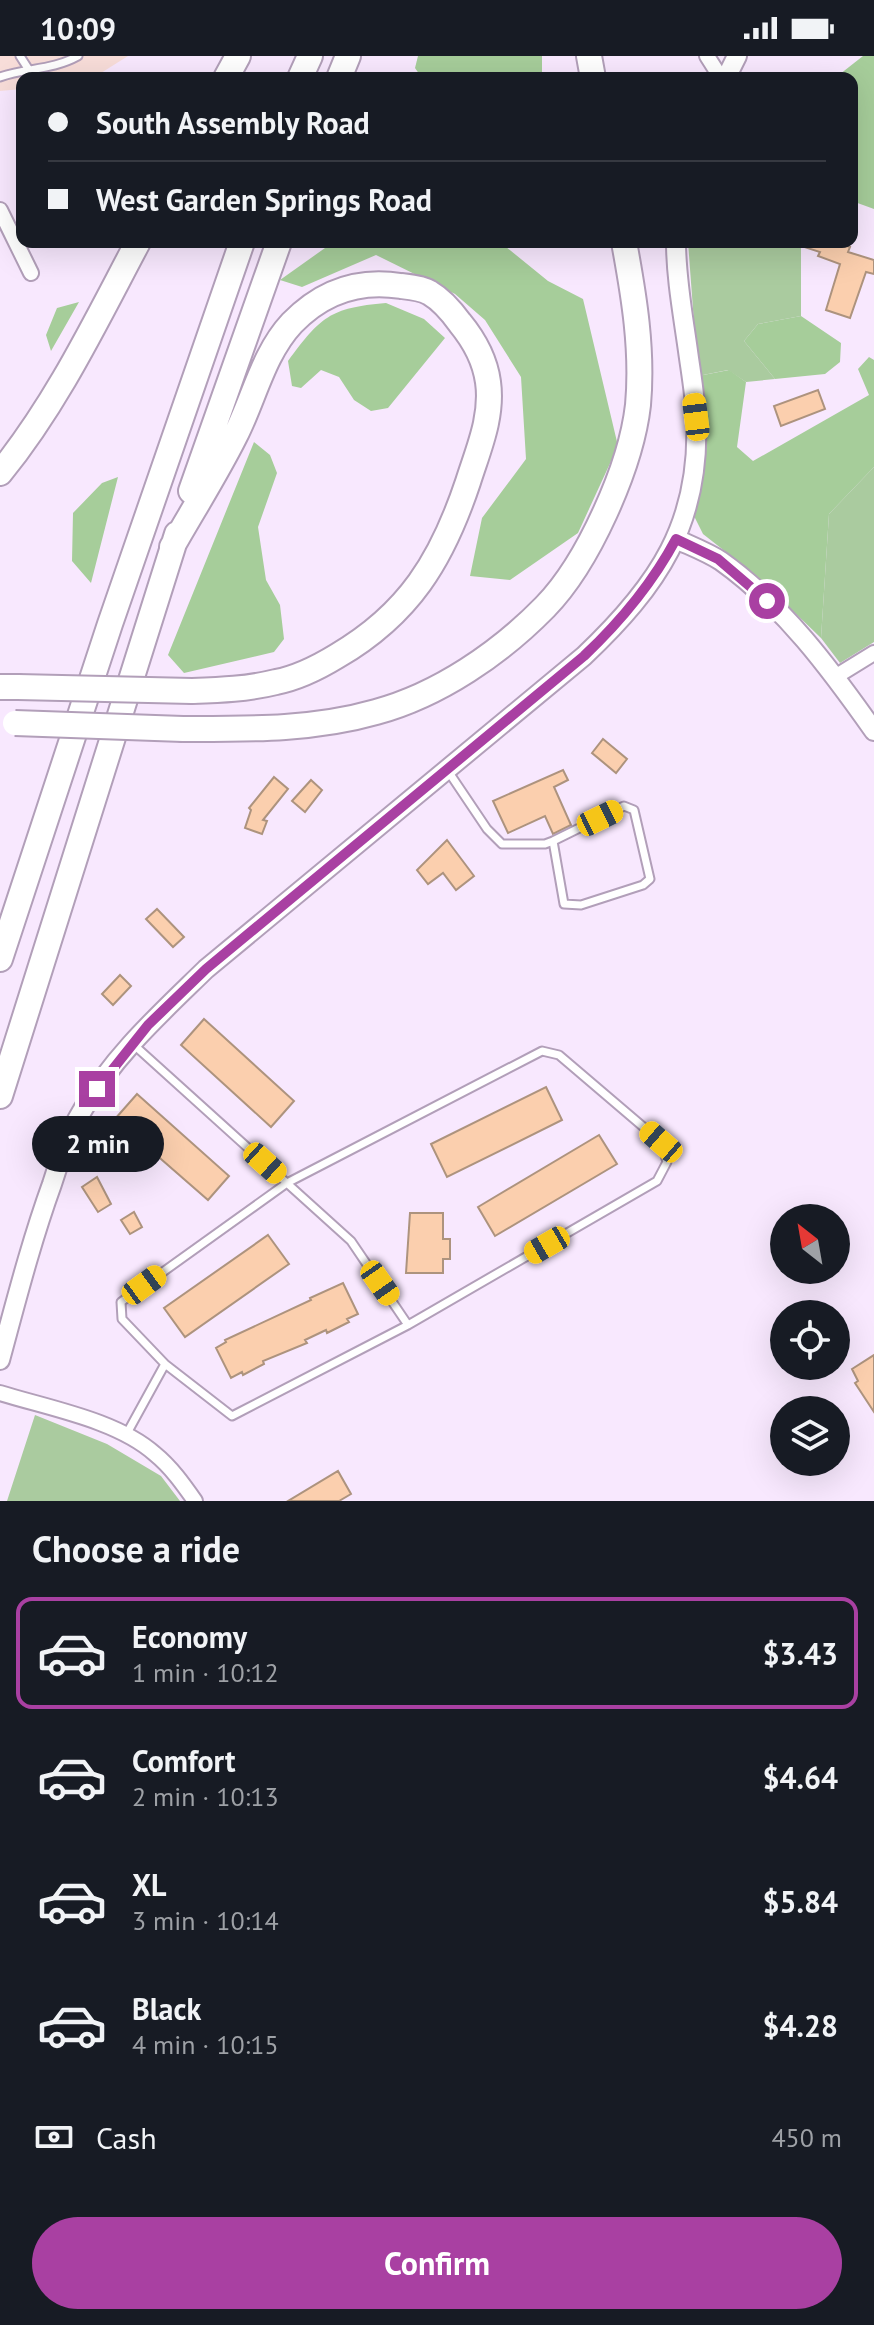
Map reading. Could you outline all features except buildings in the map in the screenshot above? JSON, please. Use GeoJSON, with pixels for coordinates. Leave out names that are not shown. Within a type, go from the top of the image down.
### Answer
{"type":"FeatureCollection","features":[{"type":"Feature","properties":{"kind":"highway"},"geometry":{"type":"LineString","coordinates":[[0,473],[22,446],[69,372],[135,248]]}},
{"type":"Feature","properties":{"kind":"highway"},"geometry":{"type":"LineString","coordinates":[[0,959],[115,609],[240,248]]}},
{"type":"Feature","properties":{"kind":"highway"},"geometry":{"type":"LineString","coordinates":[[0,1096],[172,547],[277,248]]}},
{"type":"Feature","properties":{"kind":"highway"},"geometry":{"type":"LineString","coordinates":[[8,723],[256,730],[309,725],[377,712],[422,694],[469,669],[509,640],[547,605],[571,572],[615,490],[637,408],[639,336],[625,248]]}},
{"type":"Feature","properties":{"kind":"highway"},"geometry":{"type":"LineString","coordinates":[[9,687],[192,691],[239,689],[279,682],[320,666],[358,644],[390,619],[419,587],[436,560],[463,495],[484,432],[489,385],[482,359],[455,315],[430,293],[391,284],[350,285],[311,306],[283,334],[271,353],[235,435],[172,547]]}},
{"type":"Feature","properties":{"kind":"street"},"geometry":{"type":"LineString","coordinates":[[707,56],[719,72]]}},
{"type":"Feature","properties":{"kind":"street"},"geometry":{"type":"LineString","coordinates":[[0,210],[16,243]]}},
{"type":"Feature","properties":{"kind":"street"},"geometry":{"type":"LineString","coordinates":[[19,248],[31,273]]}},
{"type":"Feature","properties":{"kind":"street"},"geometry":{"type":"LineString","coordinates":[[0,1360],[44,1205],[68,1138],[82,1110],[111,1068],[206,969],[611,631],[660,569],[676,539],[691,497],[695,463],[696,417],[677,248]]}},
{"type":"Feature","properties":{"kind":"street"},"geometry":{"type":"LineString","coordinates":[[676,539],[718,559],[779,612],[835,677],[874,731]]}},
{"type":"Feature","properties":{"kind":"street"},"geometry":{"type":"LineString","coordinates":[[835,677],[874,653]]}},
{"type":"Feature","properties":{"kind":"street"},"geometry":{"type":"LineString","coordinates":[[0,1393],[126,1435],[155,1453],[195,1501]]}},
{"type":"Feature","properties":{"kind":"lane"},"geometry":{"type":"LineString","coordinates":[[20,56],[29,70]]}},
{"type":"Feature","properties":{"kind":"lane"},"geometry":{"type":"LineString","coordinates":[[21,72],[48,68],[78,56]]}},
{"type":"Feature","properties":{"kind":"lane"},"geometry":{"type":"LineString","coordinates":[[447,769],[487,829],[502,844],[545,844],[624,806],[634,810],[650,879],[643,885],[581,905],[564,904],[553,841]]}},
{"type":"Feature","properties":{"kind":"lane"},"geometry":{"type":"LineString","coordinates":[[132,1043],[351,1241],[408,1325]]}},
{"type":"Feature","properties":{"kind":"lane"},"geometry":{"type":"LineString","coordinates":[[542,1051],[559,1055],[661,1142],[667,1162],[657,1181],[408,1325],[232,1416],[165,1364],[122,1319],[121,1302],[287,1183],[542,1051]]}},
{"type":"Feature","properties":{"kind":"lane"},"geometry":{"type":"LineString","coordinates":[[126,1435],[165,1364]]}},
{"type":"Feature","properties":{"kind":"shaded area"},"geometry":{"type":"Polygon","coordinates":[[[0,56],[128,56],[103,72],[16,72],[16,90],[0,91],[0,56]]]}},
{"type":"Feature","properties":{"kind":"green space"},"geometry":{"type":"Polygon","coordinates":[[[418,56],[542,56],[542,72],[418,72],[415,68],[418,56]]]}},
{"type":"Feature","properties":{"kind":"green space"},"geometry":{"type":"Polygon","coordinates":[[[863,56],[874,56],[874,209],[858,203],[858,72],[843,72],[863,56]]]}},
{"type":"Feature","properties":{"kind":"green space"},"geometry":{"type":"Polygon","coordinates":[[[325,248],[507,248],[548,281],[583,299],[618,446],[578,533],[510,580],[470,576],[482,518],[526,459],[521,377],[485,320],[455,294],[376,255],[302,287],[280,280],[325,248]]]}},
{"type":"Feature","properties":{"kind":"green space"},"geometry":{"type":"Polygon","coordinates":[[[688,248],[801,248],[801,316],[758,324],[744,341],[775,379],[746,382],[728,370],[698,376],[688,248]]]}},
{"type":"Feature","properties":{"kind":"green space"},"geometry":{"type":"Polygon","coordinates":[[[79,302],[51,351],[46,335],[57,308],[79,302]]]}},
{"type":"Feature","properties":{"kind":"green space"},"geometry":{"type":"Polygon","coordinates":[[[386,303],[424,319],[445,338],[388,408],[371,411],[354,400],[339,377],[321,370],[301,388],[292,386],[288,361],[318,325],[328,317],[351,308],[386,303]]]}},
{"type":"Feature","properties":{"kind":"green space"},"geometry":{"type":"Polygon","coordinates":[[[801,316],[841,343],[840,362],[825,374],[775,379],[744,341],[758,324],[801,316]]]}},
{"type":"Feature","properties":{"kind":"green space"},"geometry":{"type":"Polygon","coordinates":[[[869,357],[874,360],[874,467],[829,514],[821,638],[759,578],[703,534],[693,514],[698,376],[729,370],[746,382],[737,447],[753,461],[869,395],[858,369],[869,357]]]}},
{"type":"Feature","properties":{"kind":"green space"},"geometry":{"type":"Polygon","coordinates":[[[254,442],[270,455],[277,473],[258,527],[266,580],[280,605],[284,639],[274,652],[184,673],[168,655],[254,442]]]}},
{"type":"Feature","properties":{"kind":"green space"},"geometry":{"type":"Polygon","coordinates":[[[874,467],[874,642],[840,663],[821,638],[829,514],[874,467]]]}},
{"type":"Feature","properties":{"kind":"green space"},"geometry":{"type":"Polygon","coordinates":[[[118,477],[91,583],[72,561],[73,513],[102,483],[118,477]]]}},
{"type":"Feature","properties":{"kind":"green space"},"geometry":{"type":"Polygon","coordinates":[[[35,1415],[107,1444],[161,1476],[180,1501],[7,1501],[35,1415]]]}},
{"type":"Feature","properties":{"kind":"route"},"geometry":{"type":"LineString","coordinates":[[97,1089],[148,1025],[206,969],[611,631],[660,569],[676,539],[718,559],[767,601]]}}]}
